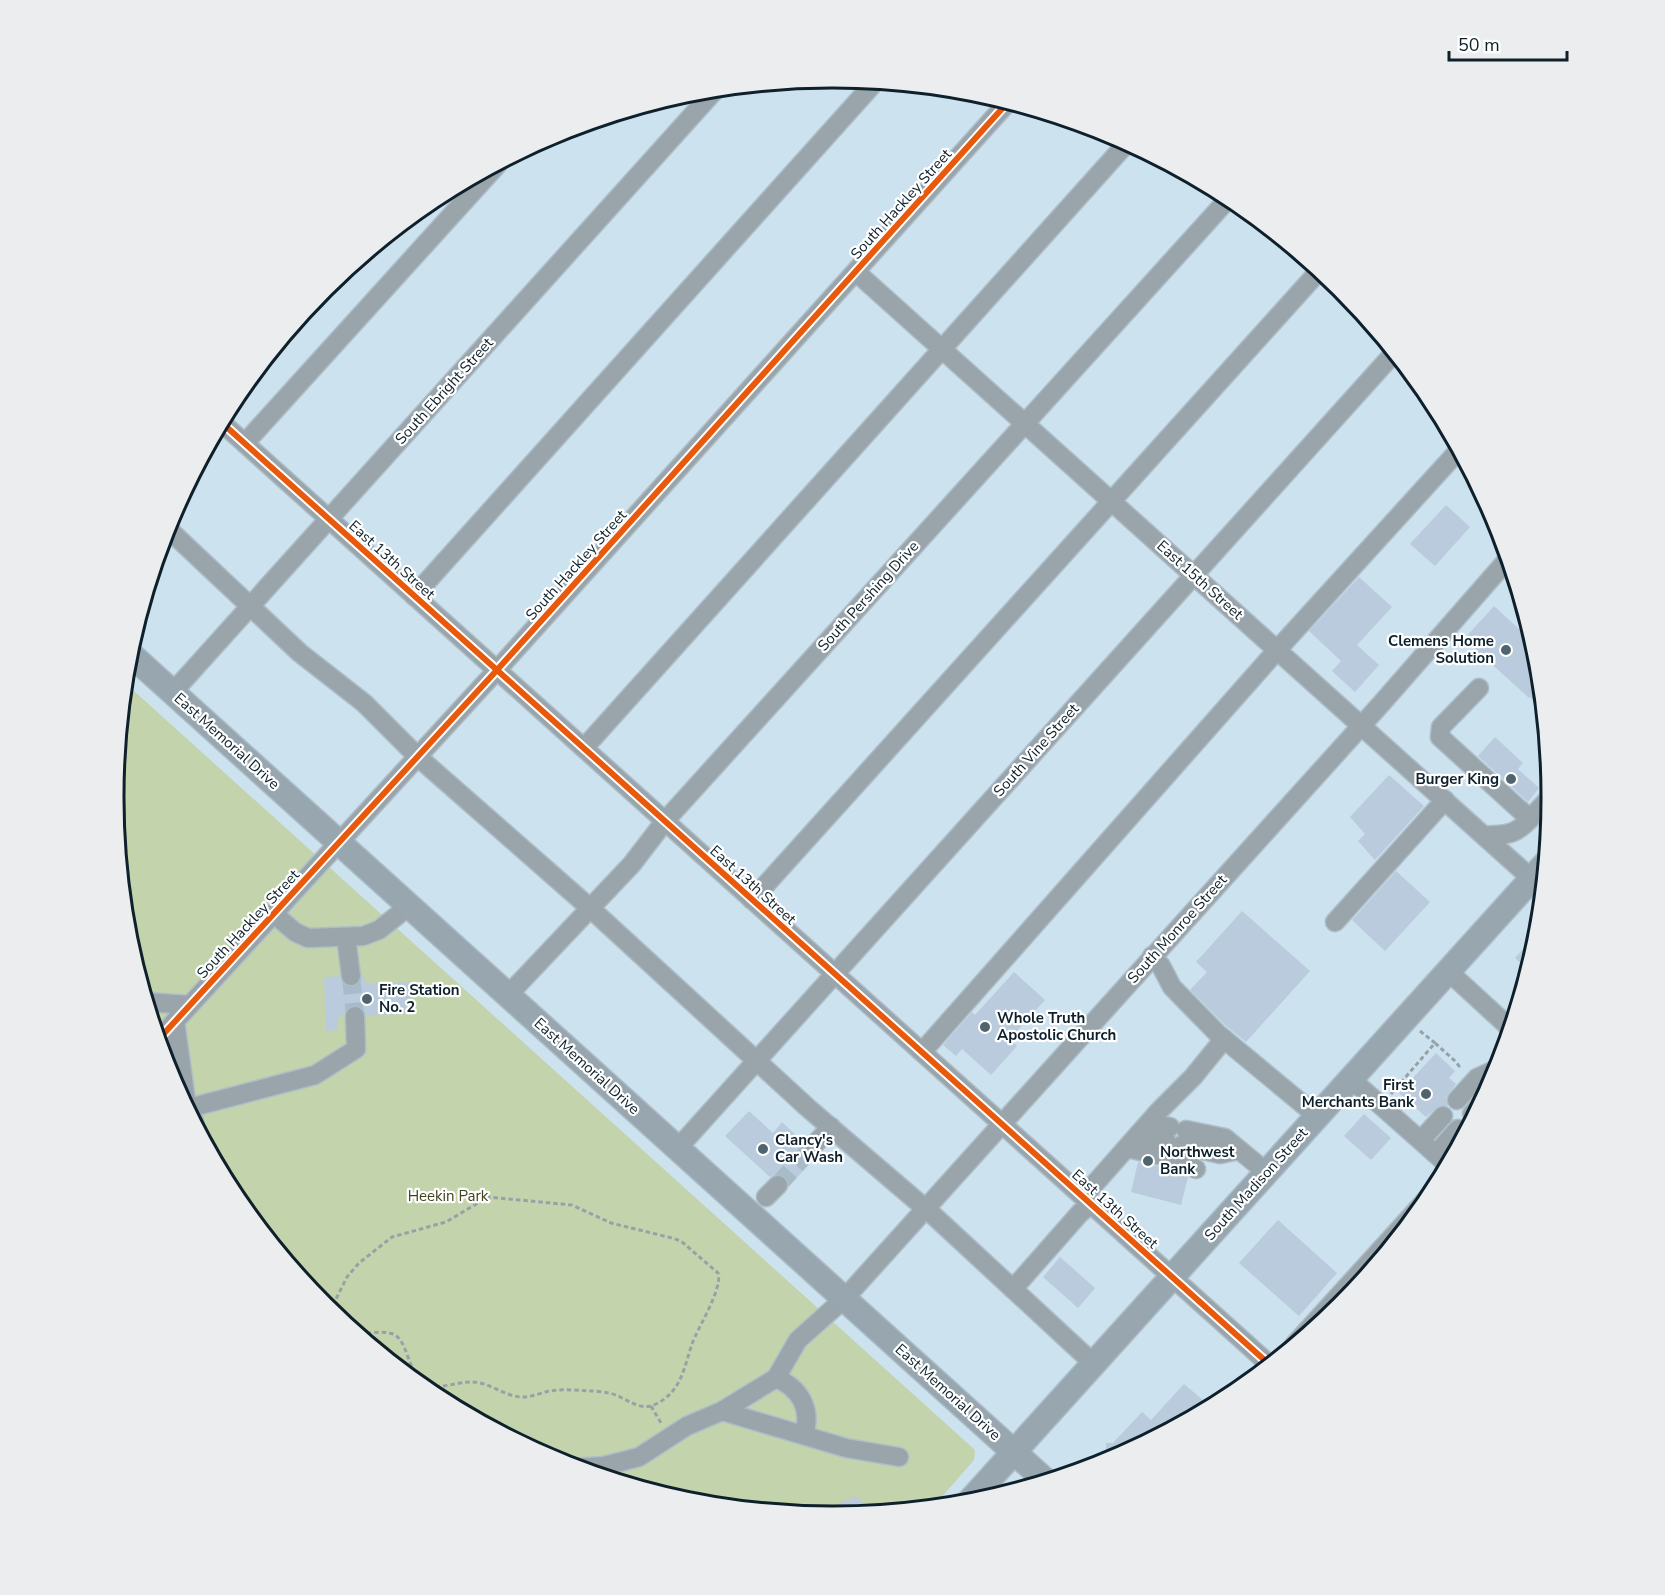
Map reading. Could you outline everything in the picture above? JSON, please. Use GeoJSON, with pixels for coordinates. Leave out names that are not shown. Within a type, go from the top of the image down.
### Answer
{"type":"FeatureCollection","features":[{"type":"Feature","properties":{"kind":"main road","name":"East Memorial Drive"},"geometry":{"type":"LineString","coordinates":[[137,660],[1039,1475]]}},
{"type":"Feature","properties":{"kind":"main road","name":"South Madison Street"},"geometry":{"type":"LineString","coordinates":[[979,1491],[1351,1078],[1536,881]]}},
{"type":"Feature","properties":{"kind":"street"},"geometry":{"type":"LineString","coordinates":[[414,596],[868,90]]}},
{"type":"Feature","properties":{"kind":"street","name":"South Ebright Street"},"geometry":{"type":"LineString","coordinates":[[173,692],[706,100]]}},
{"type":"Feature","properties":{"kind":"street","name":"South Hackley Street"},"geometry":{"type":"LineString","coordinates":[[164,1033],[497,670],[1001,109]]}},
{"type":"Feature","properties":{"kind":"street"},"geometry":{"type":"LineString","coordinates":[[584,748],[1118,149]]}},
{"type":"Feature","properties":{"kind":"street"},"geometry":{"type":"LineString","coordinates":[[245,443],[483,180]]}},
{"type":"Feature","properties":{"kind":"street","name":"South Pershing Drive"},"geometry":{"type":"LineString","coordinates":[[508,995],[632,864],[665,821],[1222,206]]}},
{"type":"Feature","properties":{"kind":"street","name":"East 15th Street"},"geometry":{"type":"LineString","coordinates":[[856,272],[1485,836],[1537,875]]}},
{"type":"Feature","properties":{"kind":"street"},"geometry":{"type":"LineString","coordinates":[[752,900],[1314,277]]}},
{"type":"Feature","properties":{"kind":"street","name":"South Vine Street"},"geometry":{"type":"LineString","coordinates":[[678,1148],[1389,358]]}},
{"type":"Feature","properties":{"kind":"street","name":"East 13th Street"},"geometry":{"type":"LineString","coordinates":[[228,428],[1264,1360]]}},
{"type":"Feature","properties":{"kind":"street"},"geometry":{"type":"LineString","coordinates":[[922,1052],[1278,649],[1454,456]]}},
{"type":"Feature","properties":{"kind":"street"},"geometry":{"type":"LineString","coordinates":[[174,534],[300,653],[364,703],[418,757],[590,908],[1094,1364]]}},
{"type":"Feature","properties":{"kind":"street","name":"South Monroe Street"},"geometry":{"type":"LineString","coordinates":[[776,1377],[798,1340],[845,1298],[1502,565]]}},
{"type":"Feature","properties":{"kind":"street"},"geometry":{"type":"LineString","coordinates":[[1479,688],[1441,727],[1440,737],[1530,819]]}},
{"type":"Feature","properties":{"kind":"street"},"geometry":{"type":"LineString","coordinates":[[1335,922],[1445,800]]}},
{"type":"Feature","properties":{"kind":"street"},"geometry":{"type":"LineString","coordinates":[[1485,836],[1512,834],[1520,830],[1541,807]]}},
{"type":"Feature","properties":{"kind":"street"},"geometry":{"type":"LineString","coordinates":[[274,914],[295,932],[308,938],[363,936],[379,930],[409,906]]}},
{"type":"Feature","properties":{"kind":"street"},"geometry":{"type":"LineString","coordinates":[[346,937],[351,976]]}},
{"type":"Feature","properties":{"kind":"street"},"geometry":{"type":"LineString","coordinates":[[1152,956],[1161,966],[1172,987],[1224,1039],[1317,1116]]}},
{"type":"Feature","properties":{"kind":"street"},"geometry":{"type":"LineString","coordinates":[[1449,972],[1504,1024]]}},
{"type":"Feature","properties":{"kind":"street"},"geometry":{"type":"LineString","coordinates":[[154,1003],[189,1005]]}},
{"type":"Feature","properties":{"kind":"street"},"geometry":{"type":"LineString","coordinates":[[194,1105],[315,1075],[356,1050],[355,1016]]}},
{"type":"Feature","properties":{"kind":"street"},"geometry":{"type":"LineString","coordinates":[[175,1021],[185,1085]]}},
{"type":"Feature","properties":{"kind":"street"},"geometry":{"type":"LineString","coordinates":[[1013,1290],[1080,1213],[1087,1200],[1138,1136],[1193,1077],[1224,1039]]}},
{"type":"Feature","properties":{"kind":"street"},"geometry":{"type":"LineString","coordinates":[[1457,1100],[1478,1078],[1485,1074]]}},
{"type":"Feature","properties":{"kind":"street"},"geometry":{"type":"LineString","coordinates":[[1351,1078],[1442,1159],[1458,1129]]}},
{"type":"Feature","properties":{"kind":"street"},"geometry":{"type":"LineString","coordinates":[[1421,1140],[1443,1116]]}},
{"type":"Feature","properties":{"kind":"street"},"geometry":{"type":"LineString","coordinates":[[814,1145],[831,1127]]}},
{"type":"Feature","properties":{"kind":"street"},"geometry":{"type":"LineString","coordinates":[[1138,1136],[1174,1143],[1225,1138],[1266,1172]]}},
{"type":"Feature","properties":{"kind":"street"},"geometry":{"type":"LineString","coordinates":[[1138,1136],[1174,1143],[1184,1161],[1196,1169]]}},
{"type":"Feature","properties":{"kind":"street"},"geometry":{"type":"LineString","coordinates":[[607,1470],[639,1457],[687,1426],[722,1411],[776,1377],[789,1383],[797,1391],[806,1411],[807,1426],[804,1436]]}},
{"type":"Feature","properties":{"kind":"street"},"geometry":{"type":"LineString","coordinates":[[722,1411],[846,1448],[899,1457]]}},
{"type":"Feature","properties":{"kind":"path"},"geometry":{"type":"LineString","coordinates":[[1420,1031],[1456,1062],[1458,1069]]}},
{"type":"Feature","properties":{"kind":"path"},"geometry":{"type":"LineString","coordinates":[[1391,1094],[1435,1043]]}},
{"type":"Feature","properties":{"kind":"path"},"geometry":{"type":"LineString","coordinates":[[335,1303],[347,1276],[359,1263],[392,1237],[446,1222],[491,1197],[572,1205],[611,1223],[681,1241],[718,1273],[720,1278],[698,1330],[681,1380],[664,1399],[651,1406],[638,1406],[609,1393],[590,1391],[563,1390],[521,1397],[480,1383],[437,1386]]}},
{"type":"Feature","properties":{"kind":"path"},"geometry":{"type":"LineString","coordinates":[[368,1333],[381,1332],[396,1335],[414,1369]]}},
{"type":"Feature","properties":{"kind":"green space","name":"Heekin Park"},"geometry":{"type":"Polygon","coordinates":[[[132,690],[975,1450],[974,1460],[941,1498],[925,1500],[879,1505],[786,1505],[694,1493],[605,1469],[561,1453],[519,1433],[478,1412],[439,1387],[365,1331],[299,1265],[243,1191],[218,1152],[197,1111],[177,1069],[161,1025],[137,936],[125,844],[123,798],[125,751],[132,690]]]}},
{"type":"Feature","properties":{"kind":"building"},"geometry":{"type":"Polygon","coordinates":[[[1446,505],[1470,527],[1435,566],[1410,544],[1446,505]]]}},
{"type":"Feature","properties":{"kind":"building"},"geometry":{"type":"Polygon","coordinates":[[[1359,577],[1392,607],[1357,645],[1379,665],[1355,692],[1332,671],[1341,661],[1309,631],[1359,577]]]}},
{"type":"Feature","properties":{"kind":"building","name":"Clemens Home Solution"},"geometry":{"type":"Polygon","coordinates":[[[1494,606],[1521,631],[1534,701],[1529,698],[1464,639],[1494,606]]]}},
{"type":"Feature","properties":{"kind":"building","name":"Burger King"},"geometry":{"type":"Polygon","coordinates":[[[1495,737],[1523,763],[1518,769],[1539,788],[1528,802],[1478,756],[1495,737]]]}},
{"type":"Feature","properties":{"kind":"building"},"geometry":{"type":"Polygon","coordinates":[[[1389,775],[1424,806],[1375,860],[1358,841],[1365,834],[1350,817],[1389,775]]]}},
{"type":"Feature","properties":{"kind":"building"},"geometry":{"type":"Polygon","coordinates":[[[1396,871],[1430,902],[1385,951],[1352,920],[1396,871]]]}},
{"type":"Feature","properties":{"kind":"building"},"geometry":{"type":"Polygon","coordinates":[[[1242,911],[1310,971],[1246,1042],[1226,1026],[1190,990],[1207,972],[1196,962],[1242,911]]]}},
{"type":"Feature","properties":{"kind":"building"},"geometry":{"type":"Polygon","coordinates":[[[1526,946],[1521,964],[1515,958],[1526,946]]]}},
{"type":"Feature","properties":{"kind":"building","name":"Whole Truth Apostolic Church"},"geometry":{"type":"Polygon","coordinates":[[[1014,972],[1045,1000],[1010,1039],[1017,1046],[991,1075],[962,1049],[956,1056],[943,1045],[972,1012],[975,1015],[1014,972]]]}},
{"type":"Feature","properties":{"kind":"building","name":"Fire Station No. 2"},"geometry":{"type":"Polygon","coordinates":[[[340,976],[342,983],[352,987],[358,985],[362,976],[364,976],[365,984],[409,982],[410,1014],[366,1015],[361,1006],[354,1005],[345,1010],[344,1016],[338,1017],[338,1030],[326,1031],[324,977],[340,976]]]}},
{"type":"Feature","properties":{"kind":"building","name":"First Merchants Bank"},"geometry":{"type":"Polygon","coordinates":[[[1436,1053],[1455,1071],[1449,1078],[1456,1084],[1446,1097],[1448,1106],[1439,1106],[1426,1117],[1399,1093],[1436,1053]]]}},
{"type":"Feature","properties":{"kind":"building","name":"Clancy's Car Wash"},"geometry":{"type":"Polygon","coordinates":[[[749,1111],[773,1133],[782,1122],[803,1142],[803,1149],[807,1154],[817,1156],[789,1186],[785,1177],[776,1174],[770,1177],[725,1136],[749,1111]]]}},
{"type":"Feature","properties":{"kind":"building"},"geometry":{"type":"Polygon","coordinates":[[[1364,1114],[1391,1138],[1371,1160],[1344,1136],[1364,1114]]]}},
{"type":"Feature","properties":{"kind":"building","name":"Northwest Bank"},"geometry":{"type":"Polygon","coordinates":[[[1138,1162],[1161,1167],[1169,1165],[1188,1177],[1181,1205],[1131,1192],[1138,1162]]]}},
{"type":"Feature","properties":{"kind":"building"},"geometry":{"type":"Polygon","coordinates":[[[1278,1220],[1337,1273],[1299,1316],[1239,1263],[1278,1220]]]}},
{"type":"Feature","properties":{"kind":"building"},"geometry":{"type":"Polygon","coordinates":[[[1060,1257],[1095,1288],[1078,1308],[1043,1277],[1060,1257]]]}},
{"type":"Feature","properties":{"kind":"building"},"geometry":{"type":"Polygon","coordinates":[[[1184,1384],[1204,1401],[1187,1412],[1106,1452],[1106,1443],[1113,1443],[1142,1412],[1151,1420],[1184,1384]]]}},
{"type":"Feature","properties":{"kind":"building"},"geometry":{"type":"Polygon","coordinates":[[[854,1495],[866,1505],[838,1506],[844,1499],[847,1502],[854,1495]]]}},
{"type":"Feature","properties":{"kind":"tunnel"},"geometry":{"type":"LineString","coordinates":[[351,976],[355,1016]]}},
{"type":"Feature","properties":{"kind":"tunnel"},"geometry":{"type":"LineString","coordinates":[[778,1185],[814,1145]]}},
{"type":"Feature","properties":{"kind":"cycle path"},"geometry":{"type":"LineString","coordinates":[[164,1033],[497,670],[1001,109]]}},
{"type":"Feature","properties":{"kind":"cycle path"},"geometry":{"type":"LineString","coordinates":[[228,428],[1264,1360]]}},
{"type":"Feature","properties":{"kind":"place","name":"Clemens Home Solution"},"geometry":{"type":"Point","coordinates":[1506,650]}},
{"type":"Feature","properties":{"kind":"place","name":"Burger King"},"geometry":{"type":"Point","coordinates":[1511,779]}},
{"type":"Feature","properties":{"kind":"place","name":"Fire Station No. 2"},"geometry":{"type":"Point","coordinates":[367,999]}},
{"type":"Feature","properties":{"kind":"place","name":"Whole Truth Apostolic Church"},"geometry":{"type":"Point","coordinates":[985,1027]}},
{"type":"Feature","properties":{"kind":"place","name":"First Merchants Bank"},"geometry":{"type":"Point","coordinates":[1426,1094]}},
{"type":"Feature","properties":{"kind":"place","name":"Clancy's Car Wash"},"geometry":{"type":"Point","coordinates":[763,1149]}},
{"type":"Feature","properties":{"kind":"place","name":"Northwest Bank"},"geometry":{"type":"Point","coordinates":[1148,1161]}}]}
